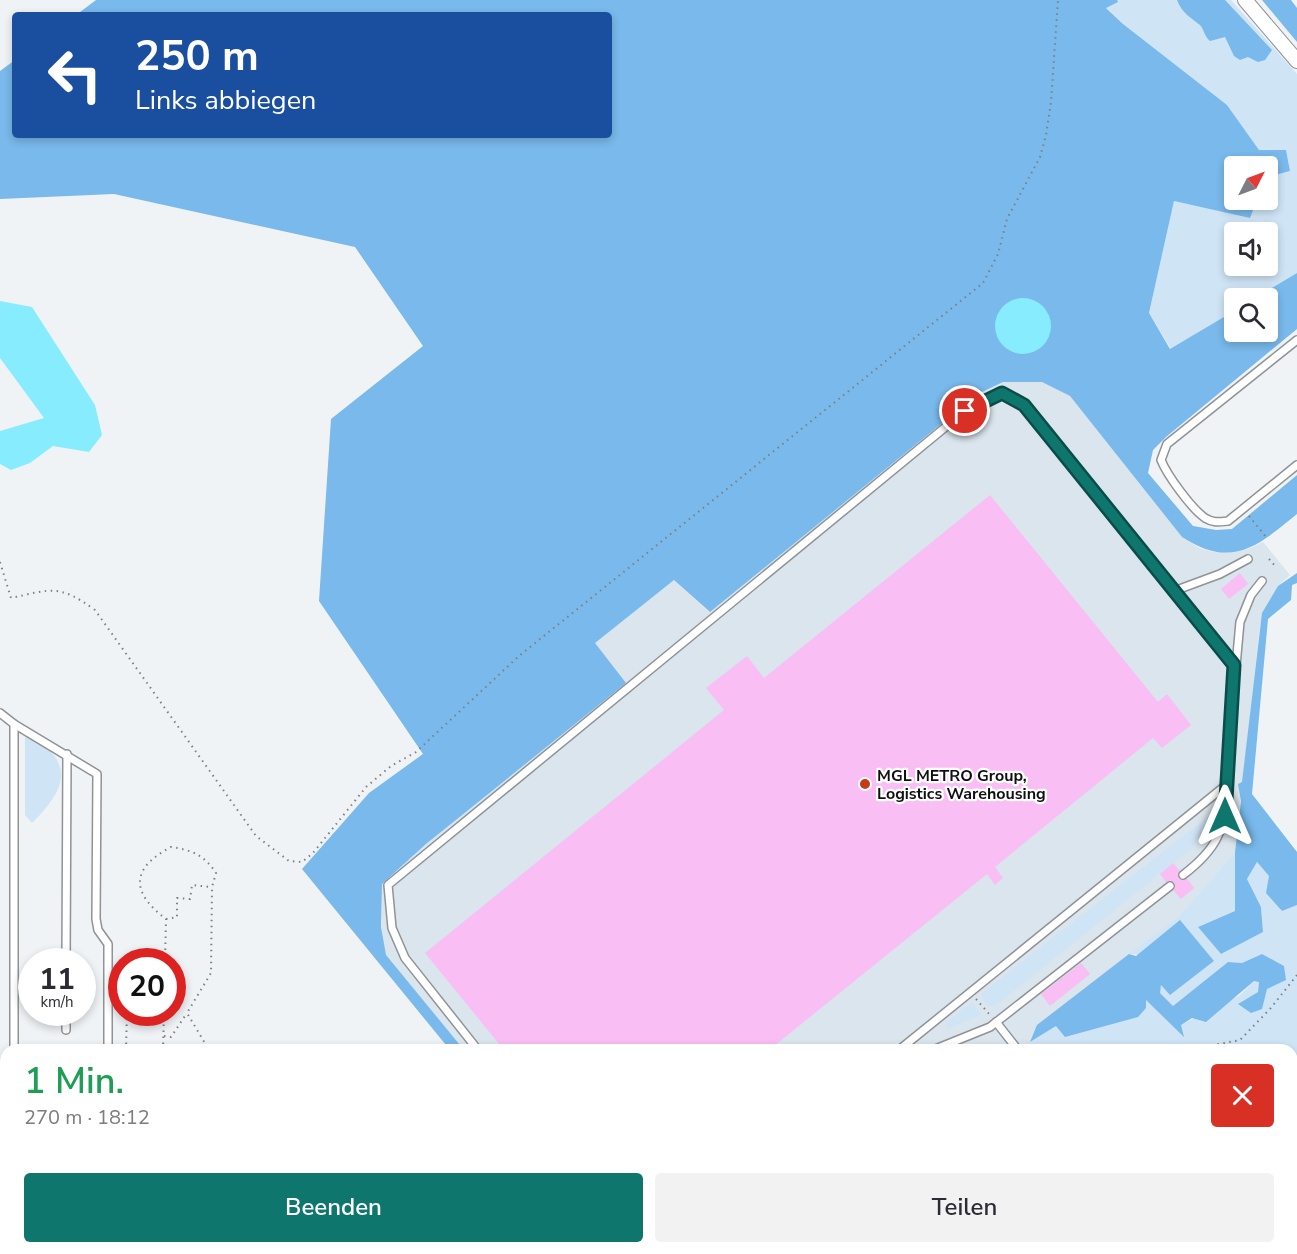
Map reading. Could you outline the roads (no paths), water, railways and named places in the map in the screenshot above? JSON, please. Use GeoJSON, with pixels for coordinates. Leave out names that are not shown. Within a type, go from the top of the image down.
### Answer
{"type":"FeatureCollection","features":[{"type":"Feature","properties":{"kind":"street"},"geometry":{"type":"LineString","coordinates":[[1245,0],[1297,61]]}},
{"type":"Feature","properties":{"kind":"lane"},"geometry":{"type":"LineString","coordinates":[[1297,339],[1167,444],[1161,460],[1165,471],[1204,517],[1216,523],[1228,521],[1297,465]]}},
{"type":"Feature","properties":{"kind":"lane"},"geometry":{"type":"LineString","coordinates":[[473,1044],[405,958],[392,928],[388,885],[965,411],[1002,393],[1024,405],[1234,665]]}},
{"type":"Feature","properties":{"kind":"lane"},"geometry":{"type":"LineString","coordinates":[[1174,591],[1220,574],[1248,559]]}},
{"type":"Feature","properties":{"kind":"lane"},"geometry":{"type":"LineString","coordinates":[[1183,875],[1203,859],[1215,845],[1225,816],[1234,665],[1243,611],[1262,581]]}},
{"type":"Feature","properties":{"kind":"lane"},"geometry":{"type":"LineString","coordinates":[[0,713],[14,724],[97,774],[96,920],[98,930],[108,944],[108,1044]]}},
{"type":"Feature","properties":{"kind":"lane"},"geometry":{"type":"LineString","coordinates":[[14,724],[14,1044]]}},
{"type":"Feature","properties":{"kind":"lane"},"geometry":{"type":"LineString","coordinates":[[66,948],[67,754]]}},
{"type":"Feature","properties":{"kind":"lane"},"geometry":{"type":"LineString","coordinates":[[906,1044],[1225,786]]}},
{"type":"Feature","properties":{"kind":"lane"},"geometry":{"type":"LineString","coordinates":[[948,1044],[990,1027],[1170,886]]}},
{"type":"Feature","properties":{"kind":"lane"},"geometry":{"type":"LineString","coordinates":[[996,1022],[1013,1044]]}},
{"type":"Feature","properties":{"kind":"place","name":"MGL METRO Group, Logistics Warehousing"},"geometry":{"type":"Point","coordinates":[865,784]}}]}
